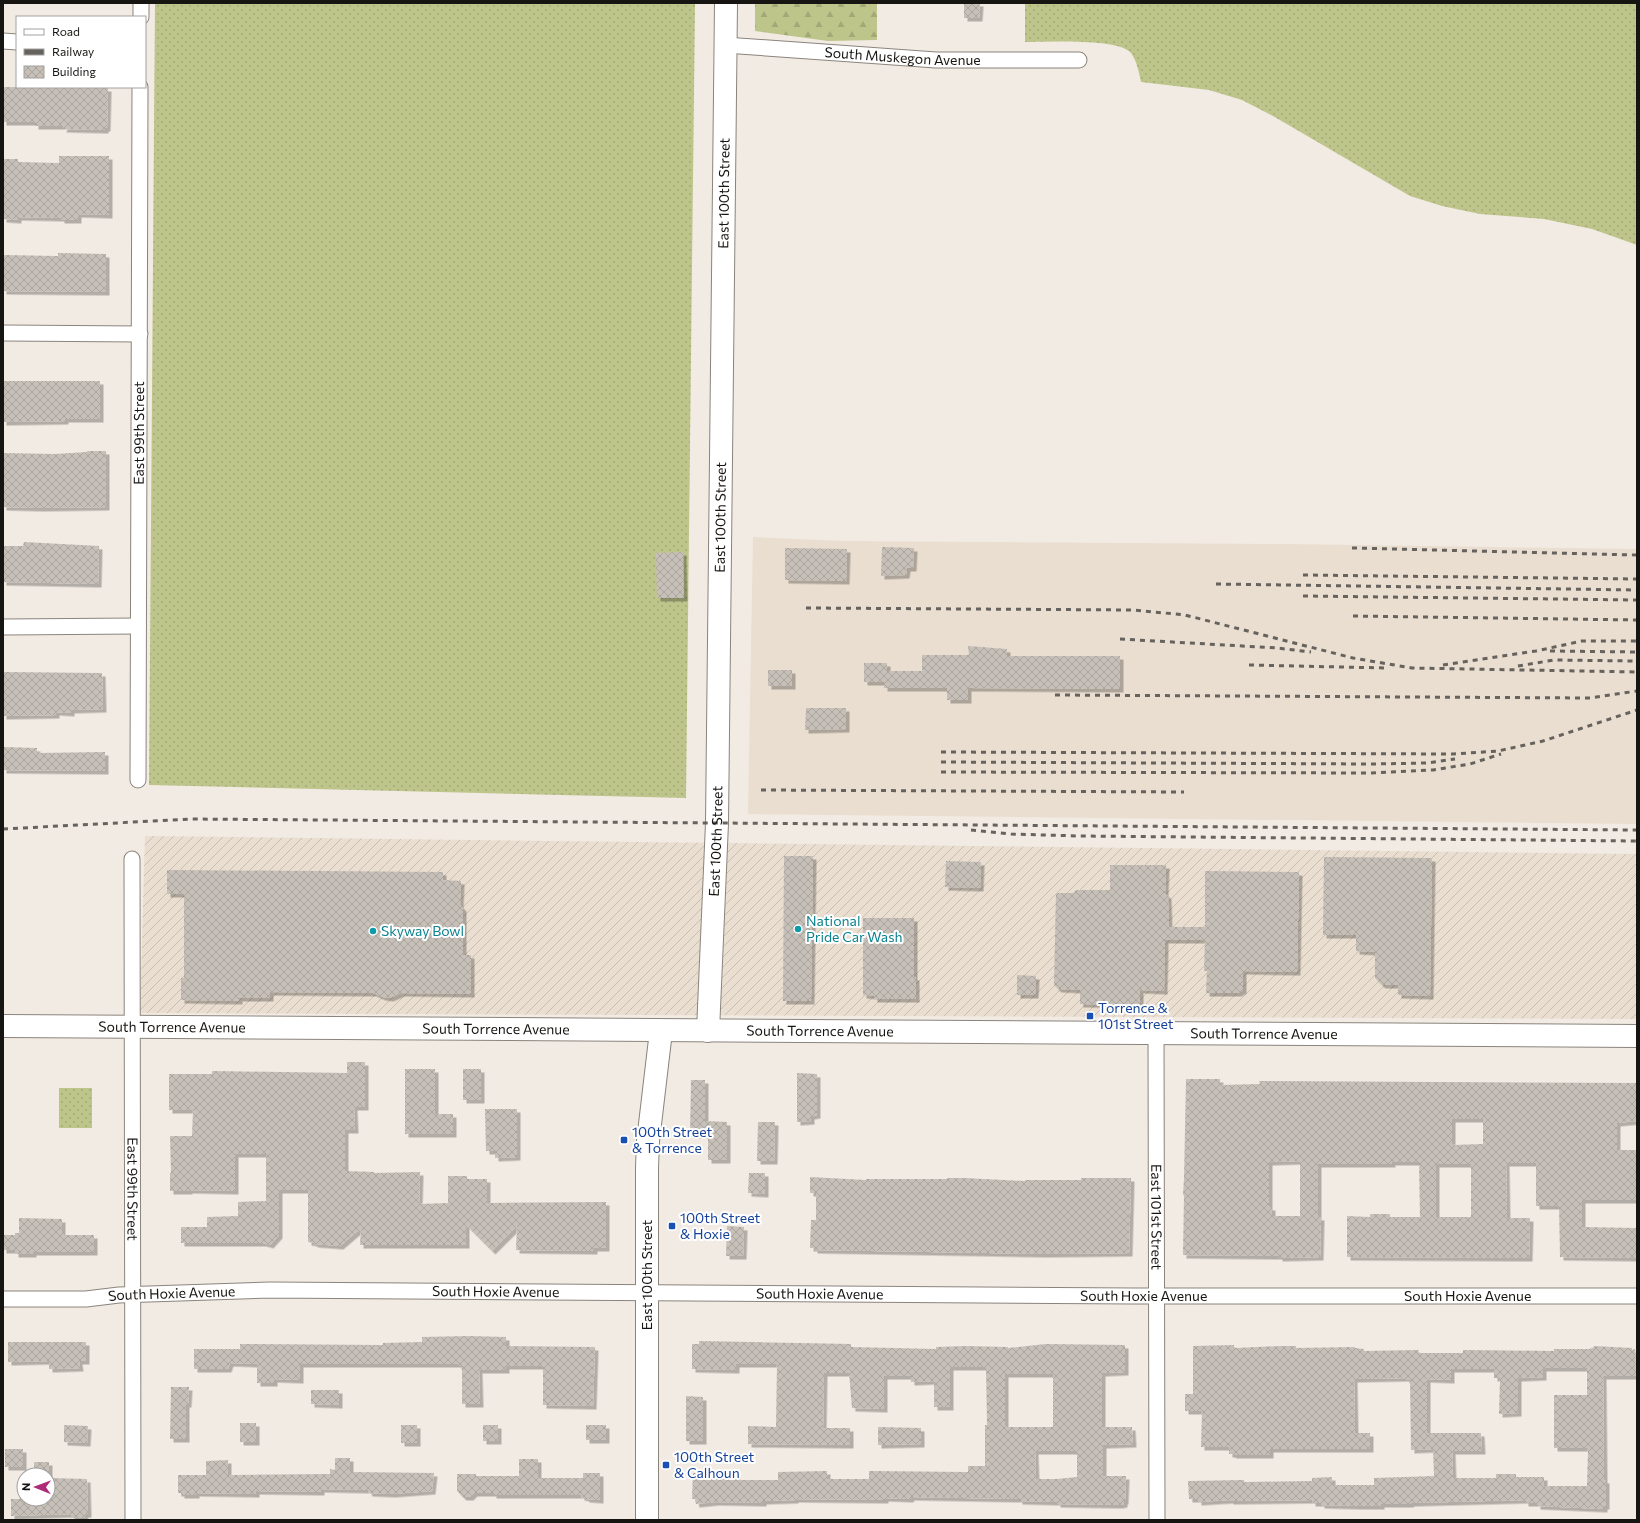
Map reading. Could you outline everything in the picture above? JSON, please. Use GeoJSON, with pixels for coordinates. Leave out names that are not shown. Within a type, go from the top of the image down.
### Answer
{"type":"FeatureCollection","features":[{"type":"Feature","properties":{"kind":"main road","name":"East 100th Street"},"geometry":{"type":"LineString","coordinates":[[708,1031],[718,823],[726,3]]}},
{"type":"Feature","properties":{"kind":"main road","name":"South Torrence Avenue"},"geometry":{"type":"LineString","coordinates":[[3,1026],[1637,1036]]}},
{"type":"Feature","properties":{"kind":"main road","name":"East 100th Street"},"geometry":{"type":"LineString","coordinates":[[647,1520],[648,1141],[660,1030]]}},
{"type":"Feature","properties":{"kind":"street"},"geometry":{"type":"LineString","coordinates":[[141,3],[141,16]]}},
{"type":"Feature","properties":{"kind":"street"},"geometry":{"type":"LineString","coordinates":[[3,42],[16,42]]}},
{"type":"Feature","properties":{"kind":"street","name":"South Muskegon Avenue"},"geometry":{"type":"LineString","coordinates":[[725,45],[936,60],[1079,60]]}},
{"type":"Feature","properties":{"kind":"street","name":"East 99th Street"},"geometry":{"type":"LineString","coordinates":[[138,780],[140,88]]}},
{"type":"Feature","properties":{"kind":"street"},"geometry":{"type":"LineString","coordinates":[[3,333],[140,334]]}},
{"type":"Feature","properties":{"kind":"street"},"geometry":{"type":"LineString","coordinates":[[3,627],[138,626]]}},
{"type":"Feature","properties":{"kind":"street","name":"East 99th Street"},"geometry":{"type":"LineString","coordinates":[[132,859],[133,1520]]}},
{"type":"Feature","properties":{"kind":"street","name":"East 101st Street"},"geometry":{"type":"LineString","coordinates":[[1156,1033],[1157,1520]]}},
{"type":"Feature","properties":{"kind":"street","name":"South Hoxie Avenue"},"geometry":{"type":"LineString","coordinates":[[3,1300],[86,1299],[119,1295],[270,1290],[1157,1296],[1637,1296]]}},
{"type":"Feature","properties":{"kind":"shaded area"},"geometry":{"type":"Polygon","coordinates":[[[753,537],[843,541],[1288,544],[1637,549],[1637,824],[748,814],[753,537]]]}},
{"type":"Feature","properties":{"kind":"shaded area"},"geometry":{"type":"Polygon","coordinates":[[[145,836],[1637,854],[1637,1019],[140,1013],[145,836]]]}},
{"type":"Feature","properties":{"kind":"green space"},"geometry":{"type":"Polygon","coordinates":[[[155,3],[695,3],[686,798],[149,785],[155,3]]]}},
{"type":"Feature","properties":{"kind":"green space"},"geometry":{"type":"Polygon","coordinates":[[[755,3],[877,3],[877,40],[828,41],[755,31],[755,3]]]}},
{"type":"Feature","properties":{"kind":"green space"},"geometry":{"type":"Polygon","coordinates":[[[1025,3],[1637,3],[1637,245],[1592,229],[1544,219],[1480,214],[1442,206],[1410,196],[1273,116],[1242,100],[1209,90],[1141,82],[1138,67],[1133,56],[1124,48],[1098,43],[1025,42],[1025,3]]]}},
{"type":"Feature","properties":{"kind":"green space"},"geometry":{"type":"Polygon","coordinates":[[[59,1088],[92,1088],[92,1128],[59,1128],[59,1088]]]}},
{"type":"Feature","properties":{"kind":"building"},"geometry":{"type":"Polygon","coordinates":[[[964,3],[980,3],[979,18],[964,18],[964,3]]]}},
{"type":"Feature","properties":{"kind":"building"},"geometry":{"type":"Polygon","coordinates":[[[3,87],[108,88],[107,128],[105,128],[105,130],[63,129],[64,126],[35,126],[35,122],[3,122],[3,87]]]}},
{"type":"Feature","properties":{"kind":"building"},"geometry":{"type":"Polygon","coordinates":[[[59,156],[109,156],[109,215],[78,214],[78,220],[18,217],[18,220],[3,219],[3,159],[18,159],[18,162],[59,163],[59,156]]]}},
{"type":"Feature","properties":{"kind":"building"},"geometry":{"type":"Polygon","coordinates":[[[58,253],[106,254],[106,292],[3,291],[3,255],[58,256],[58,253]]]}},
{"type":"Feature","properties":{"kind":"building"},"geometry":{"type":"Polygon","coordinates":[[[3,381],[100,381],[100,419],[3,422],[3,381]]]}},
{"type":"Feature","properties":{"kind":"building"},"geometry":{"type":"Polygon","coordinates":[[[106,451],[106,507],[3,507],[3,453],[55,454],[106,451]]]}},
{"type":"Feature","properties":{"kind":"building"},"geometry":{"type":"Polygon","coordinates":[[[24,542],[99,546],[98,584],[3,582],[3,546],[23,546],[24,542]]]}},
{"type":"Feature","properties":{"kind":"building"},"geometry":{"type":"Polygon","coordinates":[[[882,547],[914,548],[913,568],[907,568],[906,575],[881,576],[882,547]]]}},
{"type":"Feature","properties":{"kind":"building"},"geometry":{"type":"Polygon","coordinates":[[[785,548],[847,549],[846,581],[785,580],[785,548]]]}},
{"type":"Feature","properties":{"kind":"building"},"geometry":{"type":"Polygon","coordinates":[[[683,552],[684,598],[657,598],[656,553],[683,552]]]}},
{"type":"Feature","properties":{"kind":"building"},"geometry":{"type":"Polygon","coordinates":[[[968,646],[1007,649],[1007,656],[1120,656],[1120,689],[968,688],[968,700],[947,700],[947,688],[884,688],[884,682],[864,682],[864,663],[887,663],[887,671],[922,671],[922,655],[969,655],[968,646]]]}},
{"type":"Feature","properties":{"kind":"building"},"geometry":{"type":"Polygon","coordinates":[[[768,670],[792,670],[792,686],[768,686],[768,670]]]}},
{"type":"Feature","properties":{"kind":"building"},"geometry":{"type":"Polygon","coordinates":[[[3,672],[102,673],[103,709],[71,710],[71,713],[56,712],[56,715],[3,716],[3,672]]]}},
{"type":"Feature","properties":{"kind":"building"},"geometry":{"type":"Polygon","coordinates":[[[806,708],[846,708],[846,729],[805,730],[806,708]]]}},
{"type":"Feature","properties":{"kind":"building"},"geometry":{"type":"Polygon","coordinates":[[[3,747],[37,748],[37,753],[105,752],[105,771],[3,770],[3,747]]]}},
{"type":"Feature","properties":{"kind":"building","name":"National Pride Car Wash"},"geometry":{"type":"Polygon","coordinates":[[[784,856],[813,856],[811,1001],[783,1001],[784,856]]]}},
{"type":"Feature","properties":{"kind":"building"},"geometry":{"type":"Polygon","coordinates":[[[1324,857],[1432,858],[1430,996],[1398,995],[1398,985],[1382,985],[1375,978],[1375,952],[1356,951],[1356,935],[1323,935],[1324,857]]]}},
{"type":"Feature","properties":{"kind":"building"},"geometry":{"type":"Polygon","coordinates":[[[946,861],[981,862],[980,888],[945,887],[946,861]]]}},
{"type":"Feature","properties":{"kind":"building"},"geometry":{"type":"Polygon","coordinates":[[[1110,865],[1166,865],[1165,893],[1168,896],[1169,927],[1205,927],[1205,871],[1299,872],[1297,972],[1243,971],[1243,990],[1238,993],[1206,993],[1207,971],[1204,971],[1205,940],[1165,940],[1164,991],[1140,990],[1140,1005],[1080,1004],[1080,990],[1058,989],[1054,985],[1056,893],[1073,893],[1076,890],[1110,890],[1110,865]]]}},
{"type":"Feature","properties":{"kind":"building","name":"Skyway Bowl"},"geometry":{"type":"Polygon","coordinates":[[[167,870],[443,872],[443,880],[461,881],[460,905],[463,908],[463,955],[471,955],[471,994],[401,993],[390,998],[382,997],[373,993],[270,992],[270,998],[239,998],[239,1001],[181,1000],[181,978],[184,978],[184,894],[167,894],[167,870]]]}},
{"type":"Feature","properties":{"kind":"building"},"geometry":{"type":"Polygon","coordinates":[[[863,918],[914,918],[914,977],[916,977],[916,999],[874,999],[874,996],[863,995],[863,918]]]}},
{"type":"Feature","properties":{"kind":"building"},"geometry":{"type":"Polygon","coordinates":[[[1017,975],[1036,976],[1035,995],[1017,995],[1017,975]]]}},
{"type":"Feature","properties":{"kind":"building"},"geometry":{"type":"Polygon","coordinates":[[[347,1062],[365,1062],[365,1107],[354,1107],[355,1130],[345,1130],[345,1171],[374,1173],[420,1172],[419,1204],[448,1203],[448,1176],[467,1176],[467,1179],[487,1179],[487,1203],[606,1202],[606,1248],[594,1248],[594,1251],[516,1250],[517,1226],[492,1251],[466,1225],[466,1245],[360,1245],[361,1228],[340,1246],[314,1244],[308,1242],[308,1190],[279,1190],[279,1235],[270,1245],[263,1243],[181,1243],[181,1227],[207,1227],[207,1217],[238,1216],[238,1202],[266,1201],[266,1154],[235,1154],[235,1191],[170,1191],[170,1136],[192,1136],[193,1110],[169,1110],[169,1074],[212,1074],[212,1071],[347,1073],[347,1062]]]}},
{"type":"Feature","properties":{"kind":"building"},"geometry":{"type":"Polygon","coordinates":[[[405,1069],[435,1069],[435,1114],[453,1114],[453,1134],[405,1134],[405,1069]]]}},
{"type":"Feature","properties":{"kind":"building"},"geometry":{"type":"Polygon","coordinates":[[[463,1069],[481,1069],[481,1100],[463,1100],[463,1069]]]}},
{"type":"Feature","properties":{"kind":"building"},"geometry":{"type":"Polygon","coordinates":[[[797,1073],[817,1074],[817,1115],[811,1116],[811,1121],[797,1122],[797,1073]]]}},
{"type":"Feature","properties":{"kind":"building"},"geometry":{"type":"Polygon","coordinates":[[[1186,1079],[1220,1079],[1220,1085],[1260,1084],[1259,1081],[1637,1083],[1637,1121],[1617,1123],[1617,1150],[1637,1150],[1637,1200],[1582,1200],[1582,1227],[1637,1228],[1637,1258],[1560,1257],[1559,1206],[1536,1206],[1536,1163],[1506,1163],[1507,1218],[1530,1218],[1529,1258],[1347,1257],[1347,1216],[1370,1217],[1370,1214],[1390,1214],[1390,1217],[1420,1217],[1419,1162],[1392,1162],[1392,1164],[1318,1164],[1318,1217],[1321,1217],[1320,1257],[1279,1258],[1279,1256],[1183,1255],[1186,1079]],[[1452,1119],[1452,1145],[1483,1144],[1483,1119],[1452,1119]],[[1300,1161],[1269,1162],[1269,1207],[1272,1207],[1272,1216],[1300,1216],[1300,1161]],[[1436,1164],[1436,1217],[1471,1217],[1471,1164],[1436,1164]]]}},
{"type":"Feature","properties":{"kind":"building"},"geometry":{"type":"Polygon","coordinates":[[[691,1080],[705,1080],[705,1121],[727,1122],[727,1160],[708,1160],[708,1135],[690,1135],[691,1080]]]}},
{"type":"Feature","properties":{"kind":"building"},"geometry":{"type":"Polygon","coordinates":[[[485,1109],[517,1109],[517,1157],[495,1158],[495,1151],[486,1151],[485,1109]]]}},
{"type":"Feature","properties":{"kind":"building"},"geometry":{"type":"Polygon","coordinates":[[[758,1122],[775,1122],[774,1161],[757,1161],[758,1122]]]}},
{"type":"Feature","properties":{"kind":"building"},"geometry":{"type":"Polygon","coordinates":[[[749,1173],[765,1173],[765,1194],[748,1193],[749,1173]]]}},
{"type":"Feature","properties":{"kind":"building"},"geometry":{"type":"Polygon","coordinates":[[[810,1177],[866,1180],[965,1178],[1025,1181],[1081,1180],[1081,1178],[1131,1178],[1129,1253],[1046,1254],[814,1250],[814,1248],[810,1248],[811,1220],[816,1220],[816,1193],[810,1193],[810,1177]]]}},
{"type":"Feature","properties":{"kind":"building"},"geometry":{"type":"Polygon","coordinates":[[[19,1218],[62,1219],[62,1234],[64,1235],[94,1235],[94,1252],[33,1252],[33,1254],[15,1254],[15,1250],[3,1250],[3,1235],[15,1235],[15,1233],[19,1233],[19,1218]]]}},
{"type":"Feature","properties":{"kind":"building"},"geometry":{"type":"Polygon","coordinates":[[[727,1226],[744,1227],[743,1256],[726,1256],[727,1226]]]}},
{"type":"Feature","properties":{"kind":"building"},"geometry":{"type":"Polygon","coordinates":[[[422,1337],[506,1337],[506,1346],[595,1347],[593,1406],[543,1405],[543,1366],[506,1366],[506,1370],[479,1370],[480,1404],[462,1404],[462,1366],[458,1366],[458,1364],[300,1364],[300,1380],[274,1379],[274,1383],[257,1383],[257,1364],[230,1363],[228,1369],[194,1369],[194,1349],[240,1349],[240,1344],[383,1345],[383,1343],[422,1342],[422,1337]]]}},
{"type":"Feature","properties":{"kind":"building"},"geometry":{"type":"Polygon","coordinates":[[[699,1341],[851,1344],[851,1347],[936,1349],[936,1347],[965,1346],[1008,1348],[1046,1344],[1125,1345],[1125,1372],[1102,1373],[1102,1427],[1132,1427],[1133,1444],[1103,1445],[1103,1476],[1126,1476],[1124,1504],[1057,1504],[1057,1502],[1019,1501],[1019,1499],[911,1497],[910,1499],[885,1498],[885,1500],[795,1499],[763,1501],[763,1503],[716,1502],[696,1504],[695,1499],[692,1499],[693,1473],[737,1473],[737,1480],[778,1480],[778,1472],[827,1471],[827,1479],[869,1479],[869,1471],[968,1472],[968,1466],[985,1466],[985,1425],[987,1425],[986,1367],[950,1367],[950,1407],[934,1407],[934,1381],[911,1382],[911,1376],[884,1376],[884,1409],[852,1408],[849,1373],[824,1373],[823,1428],[850,1428],[850,1445],[748,1444],[748,1426],[776,1427],[777,1364],[736,1364],[736,1370],[692,1369],[692,1344],[699,1344],[699,1341]],[[1005,1374],[1005,1425],[1007,1425],[1007,1427],[1053,1427],[1053,1374],[1005,1374]],[[1035,1451],[1036,1479],[1077,1477],[1077,1451],[1035,1451]]]}},
{"type":"Feature","properties":{"kind":"building"},"geometry":{"type":"Polygon","coordinates":[[[8,1342],[86,1342],[86,1361],[79,1361],[80,1368],[49,1369],[49,1361],[8,1362],[8,1342]]]}},
{"type":"Feature","properties":{"kind":"building"},"geometry":{"type":"Polygon","coordinates":[[[1234,1345],[1236,1348],[1280,1346],[1296,1346],[1296,1348],[1355,1347],[1364,1349],[1364,1351],[1419,1350],[1418,1352],[1421,1353],[1463,1353],[1463,1350],[1554,1351],[1554,1349],[1589,1349],[1594,1346],[1632,1348],[1632,1350],[1635,1349],[1636,1376],[1603,1376],[1604,1480],[1606,1480],[1606,1506],[1604,1506],[1604,1509],[1537,1506],[1537,1503],[1525,1503],[1525,1500],[1381,1504],[1381,1506],[1321,1505],[1321,1503],[1312,1503],[1312,1500],[1230,1500],[1198,1502],[1198,1499],[1189,1499],[1188,1481],[1312,1481],[1312,1478],[1332,1477],[1332,1485],[1374,1485],[1374,1478],[1434,1476],[1433,1449],[1411,1450],[1410,1380],[1406,1380],[1406,1378],[1354,1379],[1355,1433],[1370,1433],[1370,1449],[1270,1449],[1270,1455],[1232,1455],[1233,1454],[1229,1454],[1229,1447],[1201,1447],[1202,1411],[1185,1411],[1185,1394],[1193,1394],[1193,1346],[1234,1345]],[[1543,1368],[1543,1377],[1518,1378],[1518,1413],[1499,1414],[1500,1378],[1494,1378],[1494,1369],[1451,1369],[1451,1380],[1427,1379],[1427,1433],[1481,1433],[1482,1451],[1452,1451],[1453,1478],[1496,1478],[1496,1474],[1516,1474],[1516,1477],[1544,1477],[1544,1486],[1587,1486],[1588,1448],[1554,1448],[1554,1395],[1587,1395],[1587,1368],[1543,1368]]]}},
{"type":"Feature","properties":{"kind":"building"},"geometry":{"type":"Polygon","coordinates":[[[171,1387],[189,1387],[188,1404],[186,1404],[186,1439],[170,1439],[171,1387]]]}},
{"type":"Feature","properties":{"kind":"building"},"geometry":{"type":"Polygon","coordinates":[[[311,1390],[339,1390],[339,1405],[311,1404],[311,1390]]]}},
{"type":"Feature","properties":{"kind":"building"},"geometry":{"type":"Polygon","coordinates":[[[686,1396],[703,1397],[703,1441],[686,1441],[686,1396]]]}},
{"type":"Feature","properties":{"kind":"building"},"geometry":{"type":"Polygon","coordinates":[[[240,1423],[256,1423],[256,1442],[240,1442],[240,1423]]]}},
{"type":"Feature","properties":{"kind":"building"},"geometry":{"type":"Polygon","coordinates":[[[64,1425],[88,1426],[87,1443],[64,1442],[64,1425]]]}},
{"type":"Feature","properties":{"kind":"building"},"geometry":{"type":"Polygon","coordinates":[[[401,1425],[417,1425],[417,1443],[401,1443],[401,1425]]]}},
{"type":"Feature","properties":{"kind":"building"},"geometry":{"type":"Polygon","coordinates":[[[483,1425],[498,1425],[498,1441],[483,1441],[483,1425]]]}},
{"type":"Feature","properties":{"kind":"building"},"geometry":{"type":"Polygon","coordinates":[[[586,1425],[606,1425],[606,1440],[586,1440],[586,1425]]]}},
{"type":"Feature","properties":{"kind":"building"},"geometry":{"type":"Polygon","coordinates":[[[878,1427],[921,1428],[921,1444],[878,1445],[878,1427]]]}},
{"type":"Feature","properties":{"kind":"building"},"geometry":{"type":"Polygon","coordinates":[[[5,1449],[23,1449],[23,1467],[5,1467],[5,1449]]]}},
{"type":"Feature","properties":{"kind":"building"},"geometry":{"type":"Polygon","coordinates":[[[335,1458],[350,1458],[350,1472],[434,1473],[432,1491],[392,1494],[369,1493],[368,1490],[321,1489],[321,1492],[256,1491],[256,1494],[196,1493],[196,1495],[181,1495],[181,1493],[178,1493],[178,1475],[206,1475],[206,1461],[228,1460],[228,1475],[330,1474],[330,1469],[335,1470],[335,1458]]]}},
{"type":"Feature","properties":{"kind":"building"},"geometry":{"type":"Polygon","coordinates":[[[519,1459],[538,1459],[538,1478],[583,1478],[583,1473],[600,1473],[600,1500],[586,1499],[581,1497],[581,1495],[493,1495],[493,1493],[474,1493],[470,1497],[463,1497],[457,1491],[457,1474],[476,1474],[476,1476],[519,1476],[519,1459]]]}},
{"type":"Feature","properties":{"kind":"building"},"geometry":{"type":"Polygon","coordinates":[[[34,1462],[49,1462],[49,1467],[34,1467],[34,1462]]]}},
{"type":"Feature","properties":{"kind":"building"},"geometry":{"type":"Polygon","coordinates":[[[56,1478],[87,1479],[88,1514],[85,1514],[84,1518],[71,1518],[71,1514],[11,1516],[11,1499],[16,1499],[16,1507],[56,1507],[56,1478]]]}},
{"type":"Feature","properties":{"kind":"railway"},"geometry":{"type":"LineString","coordinates":[[1352,548],[1637,555]]}},
{"type":"Feature","properties":{"kind":"railway"},"geometry":{"type":"LineString","coordinates":[[1303,575],[1637,579]]}},
{"type":"Feature","properties":{"kind":"railway"},"geometry":{"type":"LineString","coordinates":[[1216,584],[1637,590]]}},
{"type":"Feature","properties":{"kind":"railway"},"geometry":{"type":"LineString","coordinates":[[1303,596],[1637,600]]}},
{"type":"Feature","properties":{"kind":"railway"},"geometry":{"type":"LineString","coordinates":[[806,608],[1134,610],[1185,615],[1353,658],[1412,668],[1637,672]]}},
{"type":"Feature","properties":{"kind":"railway"},"geometry":{"type":"LineString","coordinates":[[1353,616],[1637,620]]}},
{"type":"Feature","properties":{"kind":"railway"},"geometry":{"type":"LineString","coordinates":[[1120,639],[1277,648],[1311,652]]}},
{"type":"Feature","properties":{"kind":"railway"},"geometry":{"type":"LineString","coordinates":[[1443,665],[1536,651],[1582,641],[1637,641]]}},
{"type":"Feature","properties":{"kind":"railway"},"geometry":{"type":"LineString","coordinates":[[1550,651],[1637,652]]}},
{"type":"Feature","properties":{"kind":"railway"},"geometry":{"type":"LineString","coordinates":[[1518,666],[1554,660],[1637,661]]}},
{"type":"Feature","properties":{"kind":"railway"},"geometry":{"type":"LineString","coordinates":[[1249,665],[1387,668]]}},
{"type":"Feature","properties":{"kind":"railway"},"geometry":{"type":"LineString","coordinates":[[1055,695],[1590,698],[1637,691]]}},
{"type":"Feature","properties":{"kind":"railway"},"geometry":{"type":"LineString","coordinates":[[941,752],[1453,754],[1498,751],[1543,741],[1637,710]]}},
{"type":"Feature","properties":{"kind":"railway"},"geometry":{"type":"LineString","coordinates":[[941,772],[1371,773],[1433,770],[1470,764],[1501,754]]}},
{"type":"Feature","properties":{"kind":"railway"},"geometry":{"type":"LineString","coordinates":[[941,762],[1373,764],[1427,763],[1455,759]]}},
{"type":"Feature","properties":{"kind":"railway"},"geometry":{"type":"LineString","coordinates":[[761,790],[1184,792]]}},
{"type":"Feature","properties":{"kind":"railway"},"geometry":{"type":"LineString","coordinates":[[3,829],[191,819],[1637,830]]}},
{"type":"Feature","properties":{"kind":"railway"},"geometry":{"type":"LineString","coordinates":[[971,830],[1011,834],[1079,836],[1637,841]]}},
{"type":"Feature","properties":{"kind":"place","name":"National Pride Car Wash"},"geometry":{"type":"Point","coordinates":[798,929]}},
{"type":"Feature","properties":{"kind":"place","name":"Skyway Bowl"},"geometry":{"type":"Point","coordinates":[373,931]}},
{"type":"Feature","properties":{"kind":"place","name":"Torrence & 101st Street"},"geometry":{"type":"Point","coordinates":[1090,1016]}},
{"type":"Feature","properties":{"kind":"place","name":"100th Street & Torrence"},"geometry":{"type":"Point","coordinates":[624,1140]}},
{"type":"Feature","properties":{"kind":"place","name":"100th Street & Hoxie"},"geometry":{"type":"Point","coordinates":[672,1226]}},
{"type":"Feature","properties":{"kind":"place","name":"100th Street & Calhoun"},"geometry":{"type":"Point","coordinates":[666,1465]}}]}
